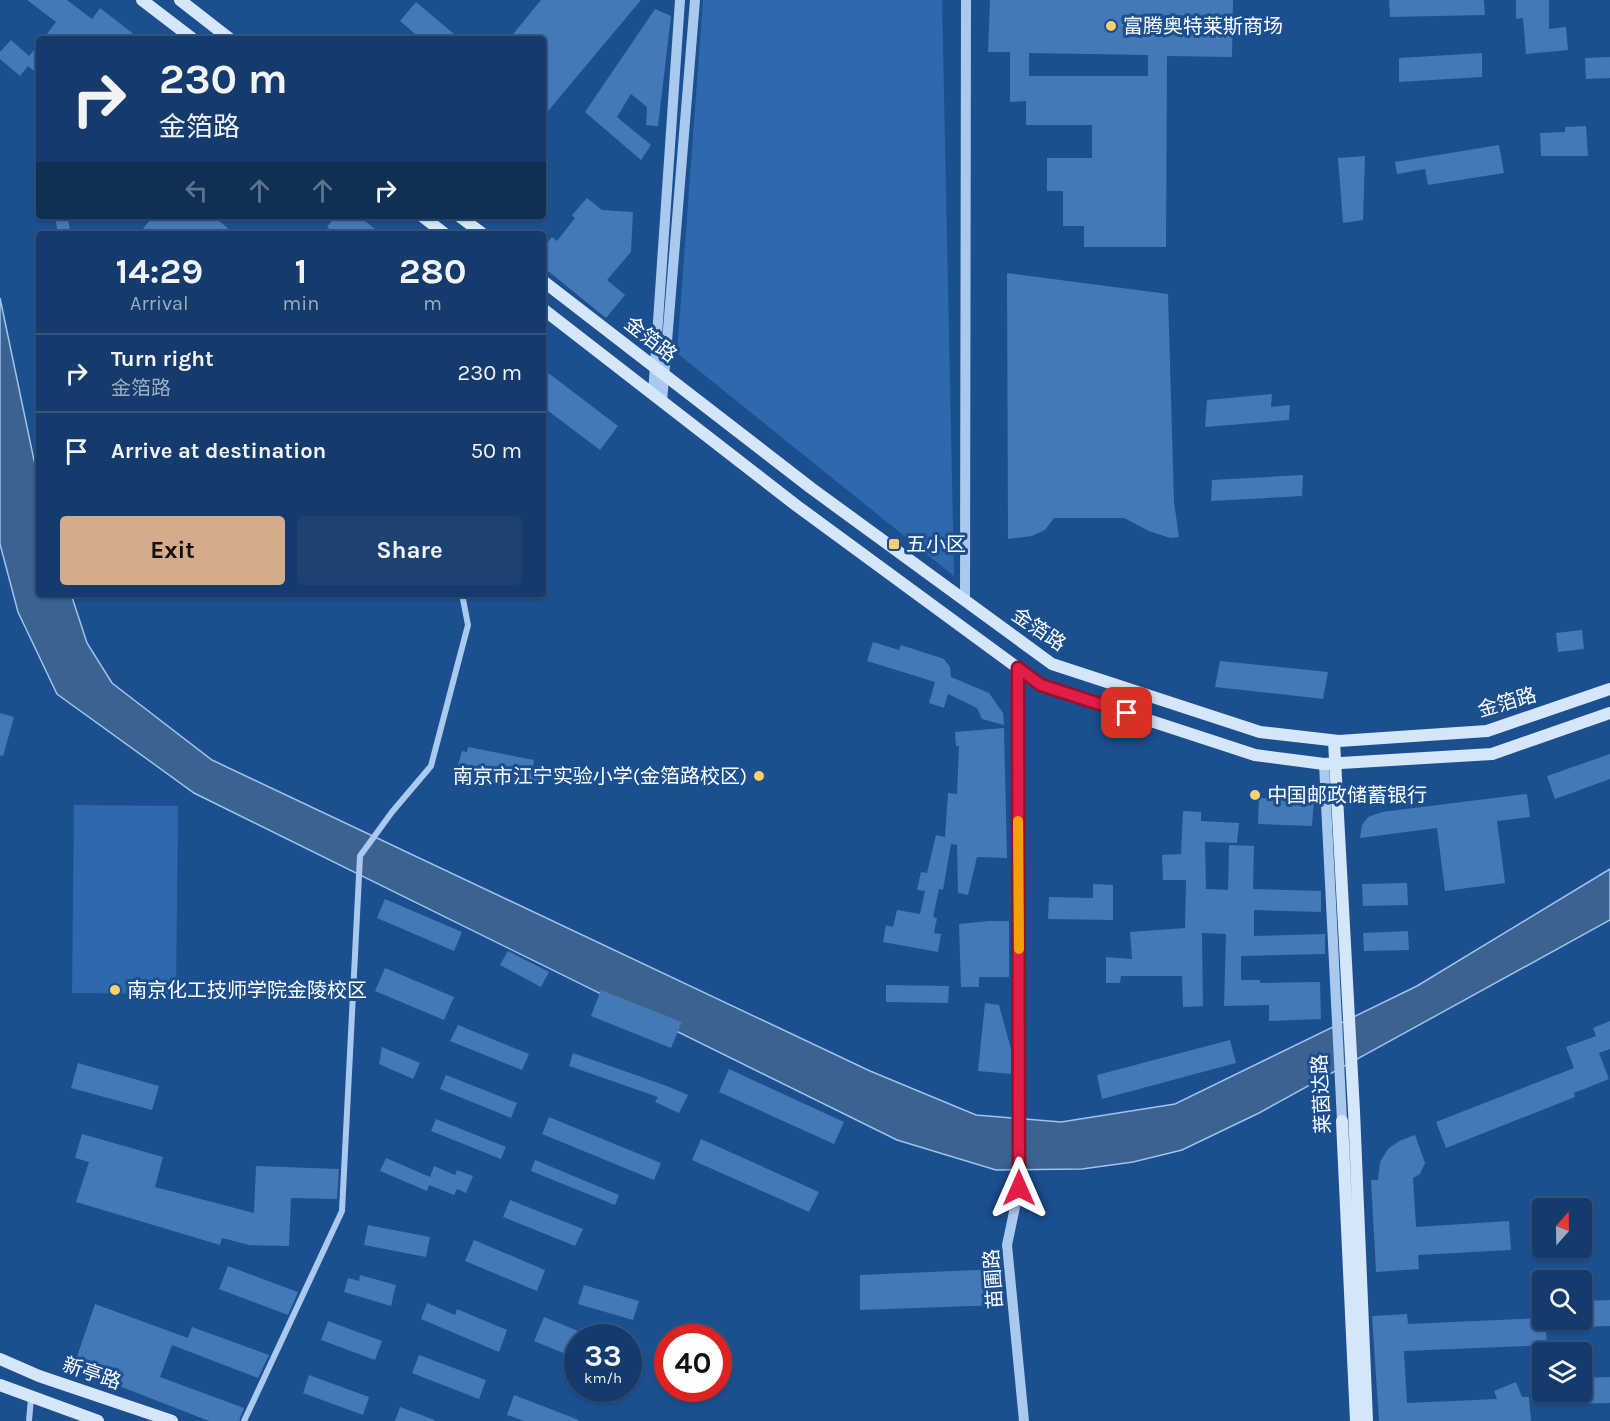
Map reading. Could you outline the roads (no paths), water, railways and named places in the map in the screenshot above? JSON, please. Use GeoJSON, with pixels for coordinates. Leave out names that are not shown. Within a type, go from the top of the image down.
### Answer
{"type":"FeatureCollection","features":[{"type":"Feature","properties":{"kind":"main road"},"geometry":{"type":"LineString","coordinates":[[142,0],[189,36]]}},
{"type":"Feature","properties":{"kind":"main road"},"geometry":{"type":"LineString","coordinates":[[180,0],[226,36]]}},
{"type":"Feature","properties":{"kind":"main road"},"geometry":{"type":"LineString","coordinates":[[426,219],[441,231]]}},
{"type":"Feature","properties":{"kind":"main road"},"geometry":{"type":"LineString","coordinates":[[463,219],[479,231]]}},
{"type":"Feature","properties":{"kind":"main road","name":"金箔路"},"geometry":{"type":"LineString","coordinates":[[546,283],[811,488],[1052,664],[1260,732],[1334,741],[1487,731],[1610,689]]}},
{"type":"Feature","properties":{"kind":"main road"},"geometry":{"type":"LineString","coordinates":[[546,311],[797,506],[1041,685],[1255,755],[1330,764],[1492,754],[1610,713]]}},
{"type":"Feature","properties":{"kind":"main road"},"geometry":{"type":"LineString","coordinates":[[1334,741],[1330,764],[1350,1038],[1367,1421]]}},
{"type":"Feature","properties":{"kind":"main road","name":"莱茵达路"},"geometry":{"type":"LineString","coordinates":[[1342,1121],[1356,1421]]}},
{"type":"Feature","properties":{"kind":"main road","name":"新亭路"},"geometry":{"type":"LineString","coordinates":[[0,1359],[39,1376],[172,1421]]}},
{"type":"Feature","properties":{"kind":"main road"},"geometry":{"type":"LineString","coordinates":[[0,1385],[98,1421]]}},
{"type":"Feature","properties":{"kind":"street"},"geometry":{"type":"LineString","coordinates":[[658,398],[680,0]]}},
{"type":"Feature","properties":{"kind":"street"},"geometry":{"type":"LineString","coordinates":[[660,371],[695,0]]}},
{"type":"Feature","properties":{"kind":"street"},"geometry":{"type":"LineString","coordinates":[[965,601],[966,0]]}},
{"type":"Feature","properties":{"kind":"street"},"geometry":{"type":"LineString","coordinates":[[244,1421],[342,1211],[360,856],[431,766],[468,625],[463,597]]}},
{"type":"Feature","properties":{"kind":"street","name":"苗圃路"},"geometry":{"type":"LineString","coordinates":[[1018,668],[1019,1188],[1006,1245],[1024,1421]]}},
{"type":"Feature","properties":{"kind":"street","name":"莱茵达路"},"geometry":{"type":"LineString","coordinates":[[1330,764],[1342,1121]]}},
{"type":"Feature","properties":{"kind":"street"},"geometry":{"type":"LineString","coordinates":[[29,1421],[31,1398]]}},
{"type":"Feature","properties":{"kind":"place","name":"富腾奥特莱斯商场"},"geometry":{"type":"Point","coordinates":[1111,26]}},
{"type":"Feature","properties":{"kind":"place","name":"五小区"},"geometry":{"type":"Point","coordinates":[894,544]}},
{"type":"Feature","properties":{"kind":"place","name":"南京市江宁实验小学(金箔路校区)"},"geometry":{"type":"Point","coordinates":[759,776]}},
{"type":"Feature","properties":{"kind":"place","name":"中国邮政储蓄银行"},"geometry":{"type":"Point","coordinates":[1255,795]}},
{"type":"Feature","properties":{"kind":"place","name":"南京化工技师学院金陵校区"},"geometry":{"type":"Point","coordinates":[115,990]}}]}
